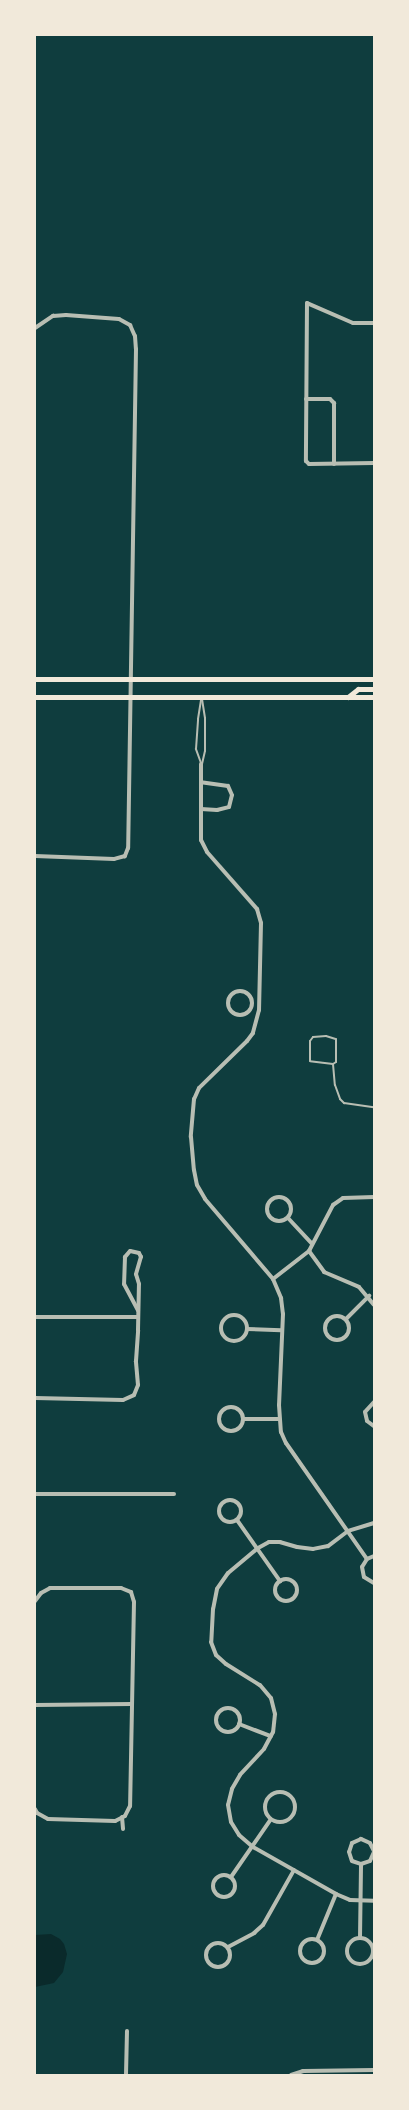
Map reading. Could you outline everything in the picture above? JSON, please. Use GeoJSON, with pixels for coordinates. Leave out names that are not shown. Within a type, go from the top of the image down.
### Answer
{"type":"FeatureCollection","features":[{"type":"Feature","properties":{"kind":"main road"},"geometry":{"type":"LineString","coordinates":[[35,679],[374,679]]}},
{"type":"Feature","properties":{"kind":"main road"},"geometry":{"type":"LineString","coordinates":[[347,697],[358,689],[374,689]]}},
{"type":"Feature","properties":{"kind":"main road"},"geometry":{"type":"LineString","coordinates":[[35,697],[374,697]]}},
{"type":"Feature","properties":{"kind":"street"},"geometry":{"type":"LineString","coordinates":[[374,324],[353,323],[307,303],[306,461],[309,464],[374,463]]}},
{"type":"Feature","properties":{"kind":"street"},"geometry":{"type":"LineString","coordinates":[[35,328],[53,316],[83,315],[119,319],[130,325],[135,336],[132,697],[128,848],[125,856],[114,859],[35,856]]}},
{"type":"Feature","properties":{"kind":"street"},"geometry":{"type":"LineString","coordinates":[[306,399],[330,399],[334,403],[334,464]]}},
{"type":"Feature","properties":{"kind":"street"},"geometry":{"type":"LineString","coordinates":[[202,764],[201,840],[207,852],[257,909],[261,923],[260,1002],[253,1034],[199,1088],[194,1099],[192,1140],[197,1185],[204,1199],[273,1279],[281,1298],[283,1314],[280,1330],[279,1419],[281,1432],[286,1443],[367,1558]]}},
{"type":"Feature","properties":{"kind":"street"},"geometry":{"type":"LineString","coordinates":[[201,782],[228,786],[232,795],[229,807],[217,810],[201,809]]}},
{"type":"Feature","properties":{"kind":"street"},"geometry":{"type":"LineString","coordinates":[[239,992],[246,994],[252,1002],[249,1011],[242,1015],[231,1012],[228,1005],[229,997],[239,992]]}},
{"type":"Feature","properties":{"kind":"street"},"geometry":{"type":"LineString","coordinates":[[252,1002],[260,1002]]}},
{"type":"Feature","properties":{"kind":"street"},"geometry":{"type":"LineString","coordinates":[[280,1196],[289,1200],[292,1209],[288,1218],[279,1221],[270,1217],[267,1208],[271,1200],[280,1196]]}},
{"type":"Feature","properties":{"kind":"street"},"geometry":{"type":"LineString","coordinates":[[273,1279],[309,1251],[334,1205],[343,1198],[374,1196]]}},
{"type":"Feature","properties":{"kind":"street"},"geometry":{"type":"LineString","coordinates":[[288,1218],[312,1244]]}},
{"type":"Feature","properties":{"kind":"street"},"geometry":{"type":"LineString","coordinates":[[35,1398],[123,1400],[134,1395],[138,1390],[136,1361],[138,1310],[136,1274],[141,1257],[139,1253],[130,1251],[125,1257],[124,1284],[138,1310]]}},
{"type":"Feature","properties":{"kind":"street"},"geometry":{"type":"LineString","coordinates":[[309,1251],[324,1272],[359,1287],[369,1296],[374,1305]]}},
{"type":"Feature","properties":{"kind":"street"},"geometry":{"type":"LineString","coordinates":[[346,1319],[369,1296]]}},
{"type":"Feature","properties":{"kind":"street"},"geometry":{"type":"LineString","coordinates":[[235,1315],[244,1320],[247,1329],[243,1338],[233,1341],[224,1336],[221,1327],[226,1318],[235,1315]]}},
{"type":"Feature","properties":{"kind":"street"},"geometry":{"type":"LineString","coordinates":[[338,1315],[346,1319],[350,1328],[346,1337],[336,1340],[328,1336],[324,1327],[329,1318],[338,1315]]}},
{"type":"Feature","properties":{"kind":"street"},"geometry":{"type":"LineString","coordinates":[[35,1317],[138,1317]]}},
{"type":"Feature","properties":{"kind":"street"},"geometry":{"type":"LineString","coordinates":[[247,1329],[280,1330]]}},
{"type":"Feature","properties":{"kind":"street"},"geometry":{"type":"LineString","coordinates":[[374,1402],[367,1407],[365,1412],[366,1421],[374,1426]]}},
{"type":"Feature","properties":{"kind":"street"},"geometry":{"type":"LineString","coordinates":[[231,1406],[240,1410],[243,1419],[240,1427],[231,1431],[222,1427],[219,1419],[222,1410],[231,1406]]}},
{"type":"Feature","properties":{"kind":"street"},"geometry":{"type":"LineString","coordinates":[[243,1419],[279,1419]]}},
{"type":"Feature","properties":{"kind":"street"},"geometry":{"type":"LineString","coordinates":[[35,1494],[174,1494]]}},
{"type":"Feature","properties":{"kind":"street"},"geometry":{"type":"LineString","coordinates":[[232,1500],[239,1504],[241,1512],[237,1520],[228,1522],[221,1518],[219,1509],[223,1502],[232,1500]]}},
{"type":"Feature","properties":{"kind":"street"},"geometry":{"type":"LineString","coordinates":[[237,1520],[280,1581]]}},
{"type":"Feature","properties":{"kind":"street"},"geometry":{"type":"LineString","coordinates":[[374,1523],[348,1531],[328,1546],[313,1549],[297,1548],[280,1542],[269,1542],[258,1548],[228,1573],[217,1590],[212,1609],[211,1642],[216,1655],[226,1664],[260,1685],[271,1698],[275,1714],[271,1736],[264,1749],[240,1775],[229,1800],[231,1822],[239,1835],[253,1847],[336,1894],[360,1901],[374,1901]]}},
{"type":"Feature","properties":{"kind":"street"},"geometry":{"type":"LineString","coordinates":[[374,1556],[367,1558],[363,1562],[362,1573],[368,1581],[374,1583]]}},
{"type":"Feature","properties":{"kind":"street"},"geometry":{"type":"LineString","coordinates":[[289,1579],[296,1584],[297,1592],[293,1600],[284,1601],[277,1596],[275,1588],[280,1581],[289,1579]]}},
{"type":"Feature","properties":{"kind":"street"},"geometry":{"type":"LineString","coordinates":[[35,1601],[41,1593],[50,1588],[121,1588],[131,1592],[134,1602],[130,1806],[122,1817],[115,1821],[48,1818],[37,1813],[35,1809]]}},
{"type":"Feature","properties":{"kind":"street"},"geometry":{"type":"LineString","coordinates":[[35,1705],[132,1704]]}},
{"type":"Feature","properties":{"kind":"street"},"geometry":{"type":"LineString","coordinates":[[223,1709],[232,1709],[238,1715],[239,1724],[232,1731],[224,1731],[217,1725],[217,1716],[223,1709]]}},
{"type":"Feature","properties":{"kind":"street"},"geometry":{"type":"LineString","coordinates":[[239,1724],[271,1736]]}},
{"type":"Feature","properties":{"kind":"street"},"geometry":{"type":"LineString","coordinates":[[276,1792],[288,1794],[294,1803],[292,1815],[283,1822],[271,1819],[265,1810],[267,1798],[276,1792]]}},
{"type":"Feature","properties":{"kind":"street"},"geometry":{"type":"LineString","coordinates":[[122,1817],[123,1829]]}},
{"type":"Feature","properties":{"kind":"street"},"geometry":{"type":"LineString","coordinates":[[231,1877],[271,1819]]}},
{"type":"Feature","properties":{"kind":"street"},"geometry":{"type":"LineString","coordinates":[[361,1839],[366,1840],[370,1843],[374,1852],[370,1861],[361,1864],[356,1863],[350,1856],[350,1847],[352,1843],[361,1839]]}},
{"type":"Feature","properties":{"kind":"street"},"geometry":{"type":"LineString","coordinates":[[360,1938],[361,1864]]}},
{"type":"Feature","properties":{"kind":"street"},"geometry":{"type":"LineString","coordinates":[[228,1947],[254,1933],[263,1925],[294,1870]]}},
{"type":"Feature","properties":{"kind":"street"},"geometry":{"type":"LineString","coordinates":[[222,1875],[231,1877],[236,1885],[234,1893],[226,1898],[217,1896],[213,1888],[215,1880],[222,1875]]}},
{"type":"Feature","properties":{"kind":"street"},"geometry":{"type":"LineString","coordinates":[[317,1940],[336,1894]]}},
{"type":"Feature","properties":{"kind":"street"},"geometry":{"type":"LineString","coordinates":[[360,1938],[370,1942],[373,1951],[370,1960],[360,1964],[351,1960],[347,1951],[351,1942],[360,1938]]}},
{"type":"Feature","properties":{"kind":"street"},"geometry":{"type":"LineString","coordinates":[[308,1940],[317,1940],[323,1946],[323,1956],[317,1962],[308,1962],[301,1955],[301,1946],[308,1940]]}},
{"type":"Feature","properties":{"kind":"street"},"geometry":{"type":"LineString","coordinates":[[220,1943],[228,1947],[230,1956],[226,1964],[217,1967],[208,1962],[206,1953],[211,1945],[220,1943]]}},
{"type":"Feature","properties":{"kind":"street"},"geometry":{"type":"LineString","coordinates":[[126,2075],[127,2031]]}},
{"type":"Feature","properties":{"kind":"street"},"geometry":{"type":"LineString","coordinates":[[292,2075],[303,2070],[374,2070]]}},
{"type":"Feature","properties":{"kind":"lane"},"geometry":{"type":"LineString","coordinates":[[202,697],[196,749],[202,764]]}},
{"type":"Feature","properties":{"kind":"lane"},"geometry":{"type":"LineString","coordinates":[[202,697],[205,718],[205,751],[202,764]]}},
{"type":"Feature","properties":{"kind":"lane"},"geometry":{"type":"LineString","coordinates":[[333,1064],[310,1062],[310,1041],[313,1037],[326,1036],[336,1039],[336,1062],[333,1064],[335,1085],[340,1099],[344,1103],[374,1107]]}},
{"type":"Feature","properties":{"kind":"water"},"geometry":{"type":"Polygon","coordinates":[[[51,1934],[60,1939],[64,1944],[67,1954],[63,1972],[54,1983],[35,1987],[35,1935],[51,1934]]]}}]}
